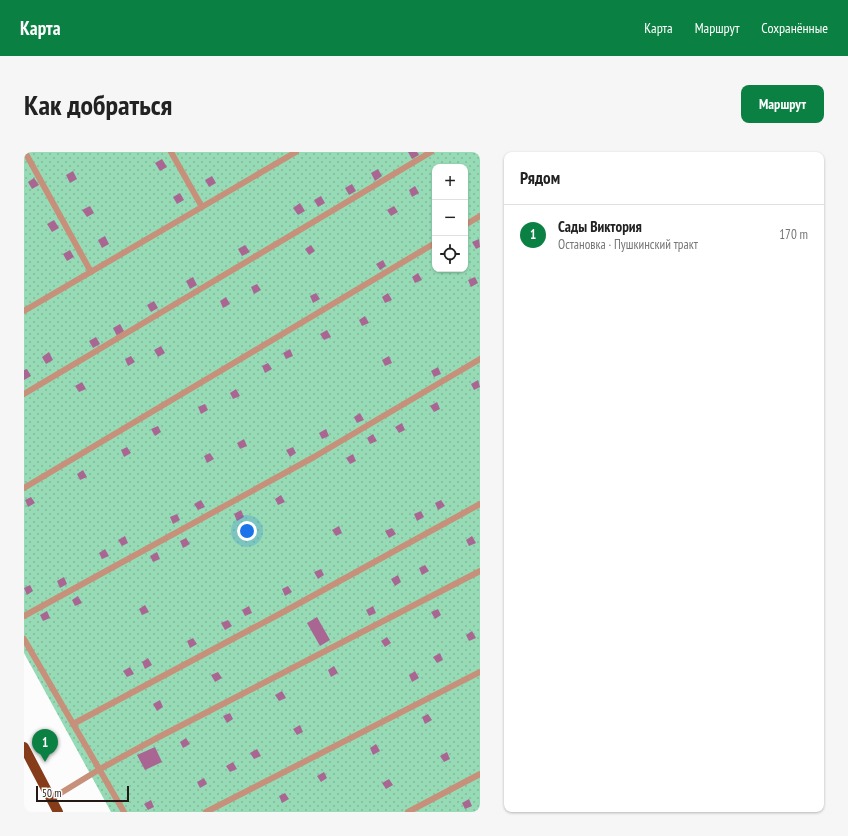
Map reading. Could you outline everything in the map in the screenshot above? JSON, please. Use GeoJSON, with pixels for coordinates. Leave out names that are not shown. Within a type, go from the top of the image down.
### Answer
{"type":"FeatureCollection","features":[{"type":"Feature","properties":{"kind":"main road"},"geometry":{"type":"LineString","coordinates":[[24,747],[58,812]]}},
{"type":"Feature","properties":{"kind":"lane"},"geometry":{"type":"LineString","coordinates":[[25,152],[91,272]]}},
{"type":"Feature","properties":{"kind":"lane"},"geometry":{"type":"LineString","coordinates":[[171,152],[202,207]]}},
{"type":"Feature","properties":{"kind":"lane"},"geometry":{"type":"LineString","coordinates":[[24,311],[296,152]]}},
{"type":"Feature","properties":{"kind":"lane"},"geometry":{"type":"LineString","coordinates":[[24,394],[431,152]]}},
{"type":"Feature","properties":{"kind":"lane"},"geometry":{"type":"LineString","coordinates":[[468,223],[480,216]]}},
{"type":"Feature","properties":{"kind":"lane"},"geometry":{"type":"LineString","coordinates":[[24,488],[432,245]]}},
{"type":"Feature","properties":{"kind":"lane"},"geometry":{"type":"LineString","coordinates":[[24,616],[314,457],[480,360]]}},
{"type":"Feature","properties":{"kind":"lane"},"geometry":{"type":"LineString","coordinates":[[73,724],[294,606],[480,504]]}},
{"type":"Feature","properties":{"kind":"lane"},"geometry":{"type":"LineString","coordinates":[[51,799],[100,769],[157,738],[480,572]]}},
{"type":"Feature","properties":{"kind":"lane"},"geometry":{"type":"LineString","coordinates":[[24,639],[124,812]]}},
{"type":"Feature","properties":{"kind":"lane"},"geometry":{"type":"LineString","coordinates":[[206,812],[480,672]]}},
{"type":"Feature","properties":{"kind":"lane"},"geometry":{"type":"LineString","coordinates":[[408,812],[480,774]]}},
{"type":"Feature","properties":{"kind":"green space"},"geometry":{"type":"Polygon","coordinates":[[[24,152],[480,152],[480,812],[111,812],[24,653],[24,152]]]}},
{"type":"Feature","properties":{"kind":"building"},"geometry":{"type":"Polygon","coordinates":[[[408,152],[417,152],[419,155],[412,159],[408,152]]]}},
{"type":"Feature","properties":{"kind":"building"},"geometry":{"type":"Polygon","coordinates":[[[162,159],[167,167],[160,171],[155,163],[162,159]]]}},
{"type":"Feature","properties":{"kind":"building"},"geometry":{"type":"Polygon","coordinates":[[[378,169],[382,176],[375,181],[371,173],[378,169]]]}},
{"type":"Feature","properties":{"kind":"building"},"geometry":{"type":"Polygon","coordinates":[[[73,171],[77,179],[70,183],[66,175],[73,171]]]}},
{"type":"Feature","properties":{"kind":"building"},"geometry":{"type":"Polygon","coordinates":[[[212,176],[216,183],[209,187],[205,180],[212,176]]]}},
{"type":"Feature","properties":{"kind":"building"},"geometry":{"type":"Polygon","coordinates":[[[34,178],[39,185],[32,189],[28,182],[34,178]]]}},
{"type":"Feature","properties":{"kind":"building"},"geometry":{"type":"Polygon","coordinates":[[[352,184],[356,191],[349,195],[345,188],[352,184]]]}},
{"type":"Feature","properties":{"kind":"building"},"geometry":{"type":"Polygon","coordinates":[[[415,186],[419,193],[412,197],[409,190],[415,186]]]}},
{"type":"Feature","properties":{"kind":"building"},"geometry":{"type":"Polygon","coordinates":[[[180,193],[184,200],[177,204],[173,197],[180,193]]]}},
{"type":"Feature","properties":{"kind":"building"},"geometry":{"type":"Polygon","coordinates":[[[321,196],[325,203],[318,207],[314,200],[321,196]]]}},
{"type":"Feature","properties":{"kind":"building"},"geometry":{"type":"Polygon","coordinates":[[[300,203],[305,211],[298,215],[293,208],[300,203]]]}},
{"type":"Feature","properties":{"kind":"building"},"geometry":{"type":"Polygon","coordinates":[[[90,206],[94,213],[87,217],[82,210],[90,206]]]}},
{"type":"Feature","properties":{"kind":"building"},"geometry":{"type":"Polygon","coordinates":[[[394,206],[398,212],[391,216],[387,210],[394,206]]]}},
{"type":"Feature","properties":{"kind":"building"},"geometry":{"type":"Polygon","coordinates":[[[54,220],[59,228],[52,232],[47,224],[54,220]]]}},
{"type":"Feature","properties":{"kind":"building"},"geometry":{"type":"Polygon","coordinates":[[[105,236],[109,244],[102,248],[98,240],[105,236]]]}},
{"type":"Feature","properties":{"kind":"building"},"geometry":{"type":"Polygon","coordinates":[[[479,239],[480,247],[476,249],[472,242],[479,239]]]}},
{"type":"Feature","properties":{"kind":"building"},"geometry":{"type":"Polygon","coordinates":[[[245,245],[250,252],[242,256],[238,249],[245,245]]]}},
{"type":"Feature","properties":{"kind":"building"},"geometry":{"type":"Polygon","coordinates":[[[311,245],[315,251],[309,255],[305,249],[311,245]]]}},
{"type":"Feature","properties":{"kind":"building"},"geometry":{"type":"Polygon","coordinates":[[[70,250],[74,257],[67,261],[63,254],[70,250]]]}},
{"type":"Feature","properties":{"kind":"building"},"geometry":{"type":"Polygon","coordinates":[[[383,260],[386,266],[380,270],[376,264],[383,260]]]}},
{"type":"Feature","properties":{"kind":"building"},"geometry":{"type":"Polygon","coordinates":[[[418,273],[422,280],[415,283],[412,277],[418,273]]]}},
{"type":"Feature","properties":{"kind":"building"},"geometry":{"type":"Polygon","coordinates":[[[193,277],[197,285],[190,289],[186,281],[193,277]]]}},
{"type":"Feature","properties":{"kind":"building"},"geometry":{"type":"Polygon","coordinates":[[[475,277],[478,283],[471,287],[468,280],[475,277]]]}},
{"type":"Feature","properties":{"kind":"building"},"geometry":{"type":"Polygon","coordinates":[[[257,284],[261,290],[254,294],[251,287],[257,284]]]}},
{"type":"Feature","properties":{"kind":"building"},"geometry":{"type":"Polygon","coordinates":[[[316,293],[320,299],[313,303],[310,296],[316,293]]]}},
{"type":"Feature","properties":{"kind":"building"},"geometry":{"type":"Polygon","coordinates":[[[388,293],[392,300],[385,303],[382,297],[388,293]]]}},
{"type":"Feature","properties":{"kind":"building"},"geometry":{"type":"Polygon","coordinates":[[[226,297],[230,304],[223,308],[220,301],[226,297]]]}},
{"type":"Feature","properties":{"kind":"building"},"geometry":{"type":"Polygon","coordinates":[[[154,301],[158,308],[151,312],[147,305],[154,301]]]}},
{"type":"Feature","properties":{"kind":"building"},"geometry":{"type":"Polygon","coordinates":[[[365,316],[369,323],[362,326],[359,320],[365,316]]]}},
{"type":"Feature","properties":{"kind":"building"},"geometry":{"type":"Polygon","coordinates":[[[120,324],[124,331],[117,336],[113,328],[120,324]]]}},
{"type":"Feature","properties":{"kind":"building"},"geometry":{"type":"Polygon","coordinates":[[[327,330],[331,337],[324,340],[320,334],[327,330]]]}},
{"type":"Feature","properties":{"kind":"building"},"geometry":{"type":"Polygon","coordinates":[[[96,337],[100,344],[93,348],[89,341],[96,337]]]}},
{"type":"Feature","properties":{"kind":"building"},"geometry":{"type":"Polygon","coordinates":[[[161,346],[165,353],[158,357],[154,350],[161,346]]]}},
{"type":"Feature","properties":{"kind":"building"},"geometry":{"type":"Polygon","coordinates":[[[290,349],[293,356],[286,359],[283,353],[290,349]]]}},
{"type":"Feature","properties":{"kind":"building"},"geometry":{"type":"Polygon","coordinates":[[[49,352],[53,360],[46,364],[42,357],[49,352]]]}},
{"type":"Feature","properties":{"kind":"building"},"geometry":{"type":"Polygon","coordinates":[[[131,356],[135,362],[128,366],[125,359],[131,356]]]}},
{"type":"Feature","properties":{"kind":"building"},"geometry":{"type":"Polygon","coordinates":[[[389,356],[392,363],[385,366],[382,360],[389,356]]]}},
{"type":"Feature","properties":{"kind":"building"},"geometry":{"type":"Polygon","coordinates":[[[268,363],[272,369],[265,373],[262,366],[268,363]]]}},
{"type":"Feature","properties":{"kind":"building"},"geometry":{"type":"Polygon","coordinates":[[[438,367],[441,374],[434,377],[431,371],[438,367]]]}},
{"type":"Feature","properties":{"kind":"building"},"geometry":{"type":"Polygon","coordinates":[[[27,369],[31,376],[24,380],[24,370],[27,369]]]}},
{"type":"Feature","properties":{"kind":"building"},"geometry":{"type":"Polygon","coordinates":[[[478,380],[480,387],[474,390],[471,384],[478,380]]]}},
{"type":"Feature","properties":{"kind":"building"},"geometry":{"type":"Polygon","coordinates":[[[82,382],[86,389],[79,392],[75,386],[82,382]]]}},
{"type":"Feature","properties":{"kind":"building"},"geometry":{"type":"Polygon","coordinates":[[[236,389],[240,396],[233,399],[230,393],[236,389]]]}},
{"type":"Feature","properties":{"kind":"building"},"geometry":{"type":"Polygon","coordinates":[[[437,402],[440,409],[434,412],[430,406],[437,402]]]}},
{"type":"Feature","properties":{"kind":"building"},"geometry":{"type":"Polygon","coordinates":[[[205,404],[208,410],[201,414],[198,407],[205,404]]]}},
{"type":"Feature","properties":{"kind":"building"},"geometry":{"type":"Polygon","coordinates":[[[360,413],[364,420],[357,423],[354,417],[360,413]]]}},
{"type":"Feature","properties":{"kind":"building"},"geometry":{"type":"Polygon","coordinates":[[[402,423],[405,430],[399,433],[395,427],[402,423]]]}},
{"type":"Feature","properties":{"kind":"building"},"geometry":{"type":"Polygon","coordinates":[[[158,426],[161,432],[155,436],[151,429],[158,426]]]}},
{"type":"Feature","properties":{"kind":"building"},"geometry":{"type":"Polygon","coordinates":[[[326,429],[329,436],[322,439],[319,433],[326,429]]]}},
{"type":"Feature","properties":{"kind":"building"},"geometry":{"type":"Polygon","coordinates":[[[373,434],[377,441],[370,444],[367,438],[373,434]]]}},
{"type":"Feature","properties":{"kind":"building"},"geometry":{"type":"Polygon","coordinates":[[[244,439],[247,446],[240,449],[237,443],[244,439]]]}},
{"type":"Feature","properties":{"kind":"building"},"geometry":{"type":"Polygon","coordinates":[[[127,447],[131,453],[124,457],[121,450],[127,447]]]}},
{"type":"Feature","properties":{"kind":"building"},"geometry":{"type":"Polygon","coordinates":[[[293,447],[296,453],[290,457],[286,450],[293,447]]]}},
{"type":"Feature","properties":{"kind":"building"},"geometry":{"type":"Polygon","coordinates":[[[210,453],[214,459],[207,463],[204,456],[210,453]]]}},
{"type":"Feature","properties":{"kind":"building"},"geometry":{"type":"Polygon","coordinates":[[[353,454],[356,461],[350,464],[346,458],[353,454]]]}},
{"type":"Feature","properties":{"kind":"building"},"geometry":{"type":"Polygon","coordinates":[[[83,470],[87,477],[80,480],[77,474],[83,470]]]}},
{"type":"Feature","properties":{"kind":"building"},"geometry":{"type":"Polygon","coordinates":[[[281,495],[285,502],[278,505],[275,499],[281,495]]]}},
{"type":"Feature","properties":{"kind":"building"},"geometry":{"type":"Polygon","coordinates":[[[31,497],[35,503],[28,507],[25,500],[31,497]]]}},
{"type":"Feature","properties":{"kind":"building"},"geometry":{"type":"Polygon","coordinates":[[[201,500],[205,507],[198,510],[194,504],[201,500]]]}},
{"type":"Feature","properties":{"kind":"building"},"geometry":{"type":"Polygon","coordinates":[[[441,500],[445,506],[438,510],[435,503],[441,500]]]}},
{"type":"Feature","properties":{"kind":"building"},"geometry":{"type":"Polygon","coordinates":[[[241,510],[244,517],[237,521],[234,514],[241,510]]]}},
{"type":"Feature","properties":{"kind":"building"},"geometry":{"type":"Polygon","coordinates":[[[421,511],[424,517],[417,521],[414,514],[421,511]]]}},
{"type":"Feature","properties":{"kind":"building"},"geometry":{"type":"Polygon","coordinates":[[[177,514],[180,520],[173,524],[170,517],[177,514]]]}},
{"type":"Feature","properties":{"kind":"building"},"geometry":{"type":"Polygon","coordinates":[[[339,526],[342,533],[336,536],[332,530],[339,526]]]}},
{"type":"Feature","properties":{"kind":"building"},"geometry":{"type":"Polygon","coordinates":[[[392,528],[396,534],[389,538],[385,531],[392,528]]]}},
{"type":"Feature","properties":{"kind":"building"},"geometry":{"type":"Polygon","coordinates":[[[125,536],[128,543],[122,546],[118,540],[125,536]]]}},
{"type":"Feature","properties":{"kind":"building"},"geometry":{"type":"Polygon","coordinates":[[[472,536],[476,543],[469,546],[466,540],[472,536]]]}},
{"type":"Feature","properties":{"kind":"building"},"geometry":{"type":"Polygon","coordinates":[[[186,538],[190,544],[183,548],[180,541],[186,538]]]}},
{"type":"Feature","properties":{"kind":"building"},"geometry":{"type":"Polygon","coordinates":[[[105,549],[109,556],[102,559],[99,553],[105,549]]]}},
{"type":"Feature","properties":{"kind":"building"},"geometry":{"type":"Polygon","coordinates":[[[157,552],[160,559],[153,562],[150,556],[157,552]]]}},
{"type":"Feature","properties":{"kind":"building"},"geometry":{"type":"Polygon","coordinates":[[[425,565],[429,571],[422,575],[419,568],[425,565]]]}},
{"type":"Feature","properties":{"kind":"building"},"geometry":{"type":"Polygon","coordinates":[[[321,569],[324,575],[318,579],[314,572],[321,569]]]}},
{"type":"Feature","properties":{"kind":"building"},"geometry":{"type":"Polygon","coordinates":[[[398,575],[401,582],[395,586],[391,579],[398,575]]]}},
{"type":"Feature","properties":{"kind":"building"},"geometry":{"type":"Polygon","coordinates":[[[64,577],[67,584],[60,588],[57,581],[64,577]]]}},
{"type":"Feature","properties":{"kind":"building"},"geometry":{"type":"Polygon","coordinates":[[[30,585],[33,591],[27,595],[24,588],[30,585]]]}},
{"type":"Feature","properties":{"kind":"building"},"geometry":{"type":"Polygon","coordinates":[[[288,586],[292,592],[285,596],[282,589],[288,586]]]}},
{"type":"Feature","properties":{"kind":"building"},"geometry":{"type":"Polygon","coordinates":[[[78,596],[82,603],[75,606],[72,600],[78,596]]]}},
{"type":"Feature","properties":{"kind":"building"},"geometry":{"type":"Polygon","coordinates":[[[145,605],[149,612],[142,615],[139,609],[145,605]]]}},
{"type":"Feature","properties":{"kind":"building"},"geometry":{"type":"Polygon","coordinates":[[[249,606],[252,613],[245,616],[242,610],[249,606]]]}},
{"type":"Feature","properties":{"kind":"building"},"geometry":{"type":"Polygon","coordinates":[[[373,606],[376,613],[369,616],[366,610],[373,606]]]}},
{"type":"Feature","properties":{"kind":"building"},"geometry":{"type":"Polygon","coordinates":[[[438,609],[441,615],[435,619],[431,612],[438,609]]]}},
{"type":"Feature","properties":{"kind":"building"},"geometry":{"type":"Polygon","coordinates":[[[47,611],[50,618],[43,621],[40,615],[47,611]]]}},
{"type":"Feature","properties":{"kind":"building"},"geometry":{"type":"Polygon","coordinates":[[[317,617],[330,640],[320,646],[307,623],[317,617]]]}},
{"type":"Feature","properties":{"kind":"building"},"geometry":{"type":"Polygon","coordinates":[[[228,620],[232,626],[225,630],[221,623],[228,620]]]}},
{"type":"Feature","properties":{"kind":"building"},"geometry":{"type":"Polygon","coordinates":[[[472,631],[476,638],[469,641],[466,635],[472,631]]]}},
{"type":"Feature","properties":{"kind":"building"},"geometry":{"type":"Polygon","coordinates":[[[387,637],[391,643],[385,647],[381,641],[387,637]]]}},
{"type":"Feature","properties":{"kind":"building"},"geometry":{"type":"Polygon","coordinates":[[[193,638],[197,644],[190,648],[187,641],[193,638]]]}},
{"type":"Feature","properties":{"kind":"building"},"geometry":{"type":"Polygon","coordinates":[[[440,653],[443,660],[437,663],[433,657],[440,653]]]}},
{"type":"Feature","properties":{"kind":"building"},"geometry":{"type":"Polygon","coordinates":[[[148,658],[152,665],[145,669],[142,662],[148,658]]]}},
{"type":"Feature","properties":{"kind":"building"},"geometry":{"type":"Polygon","coordinates":[[[334,666],[338,673],[331,677],[328,670],[334,666]]]}},
{"type":"Feature","properties":{"kind":"building"},"geometry":{"type":"Polygon","coordinates":[[[130,667],[134,674],[127,677],[123,671],[130,667]]]}},
{"type":"Feature","properties":{"kind":"building"},"geometry":{"type":"Polygon","coordinates":[[[415,671],[419,678],[412,682],[409,675],[415,671]]]}},
{"type":"Feature","properties":{"kind":"building"},"geometry":{"type":"Polygon","coordinates":[[[218,672],[222,678],[215,682],[211,675],[218,672]]]}},
{"type":"Feature","properties":{"kind":"building"},"geometry":{"type":"Polygon","coordinates":[[[282,691],[286,698],[279,701],[275,695],[282,691]]]}},
{"type":"Feature","properties":{"kind":"building"},"geometry":{"type":"Polygon","coordinates":[[[160,700],[163,707],[157,711],[153,704],[160,700]]]}},
{"type":"Feature","properties":{"kind":"building"},"geometry":{"type":"Polygon","coordinates":[[[230,713],[233,719],[227,723],[223,716],[230,713]]]}},
{"type":"Feature","properties":{"kind":"building"},"geometry":{"type":"Polygon","coordinates":[[[428,714],[432,720],[425,724],[422,717],[428,714]]]}},
{"type":"Feature","properties":{"kind":"building"},"geometry":{"type":"Polygon","coordinates":[[[300,725],[303,732],[297,735],[293,729],[300,725]]]}},
{"type":"Feature","properties":{"kind":"building"},"geometry":{"type":"Polygon","coordinates":[[[186,738],[190,744],[183,748],[180,742],[186,738]]]}},
{"type":"Feature","properties":{"kind":"building"},"geometry":{"type":"Polygon","coordinates":[[[376,744],[380,751],[373,755],[370,748],[376,744]]]}},
{"type":"Feature","properties":{"kind":"building"},"geometry":{"type":"Polygon","coordinates":[[[155,747],[162,762],[145,770],[137,755],[155,747]]]}},
{"type":"Feature","properties":{"kind":"building"},"geometry":{"type":"Polygon","coordinates":[[[257,749],[261,756],[254,759],[250,753],[257,749]]]}},
{"type":"Feature","properties":{"kind":"building"},"geometry":{"type":"Polygon","coordinates":[[[447,752],[450,759],[444,762],[440,756],[447,752]]]}},
{"type":"Feature","properties":{"kind":"building"},"geometry":{"type":"Polygon","coordinates":[[[233,762],[237,769],[230,772],[226,766],[233,762]]]}},
{"type":"Feature","properties":{"kind":"building"},"geometry":{"type":"Polygon","coordinates":[[[324,772],[327,778],[321,782],[317,776],[324,772]]]}},
{"type":"Feature","properties":{"kind":"building"},"geometry":{"type":"Polygon","coordinates":[[[204,778],[207,784],[200,788],[197,782],[204,778]]]}},
{"type":"Feature","properties":{"kind":"building"},"geometry":{"type":"Polygon","coordinates":[[[389,779],[393,785],[386,789],[382,783],[389,779]]]}},
{"type":"Feature","properties":{"kind":"building"},"geometry":{"type":"Polygon","coordinates":[[[285,793],[289,799],[282,803],[279,796],[285,793]]]}},
{"type":"Feature","properties":{"kind":"building"},"geometry":{"type":"Polygon","coordinates":[[[469,799],[472,806],[465,809],[462,803],[469,799]]]}},
{"type":"Feature","properties":{"kind":"building"},"geometry":{"type":"Polygon","coordinates":[[[151,800],[154,807],[148,810],[144,804],[151,800]]]}},
{"type":"Feature","properties":{"kind":"place","name":"Сады Виктория"},"geometry":{"type":"Point","coordinates":[45,762]}}]}
